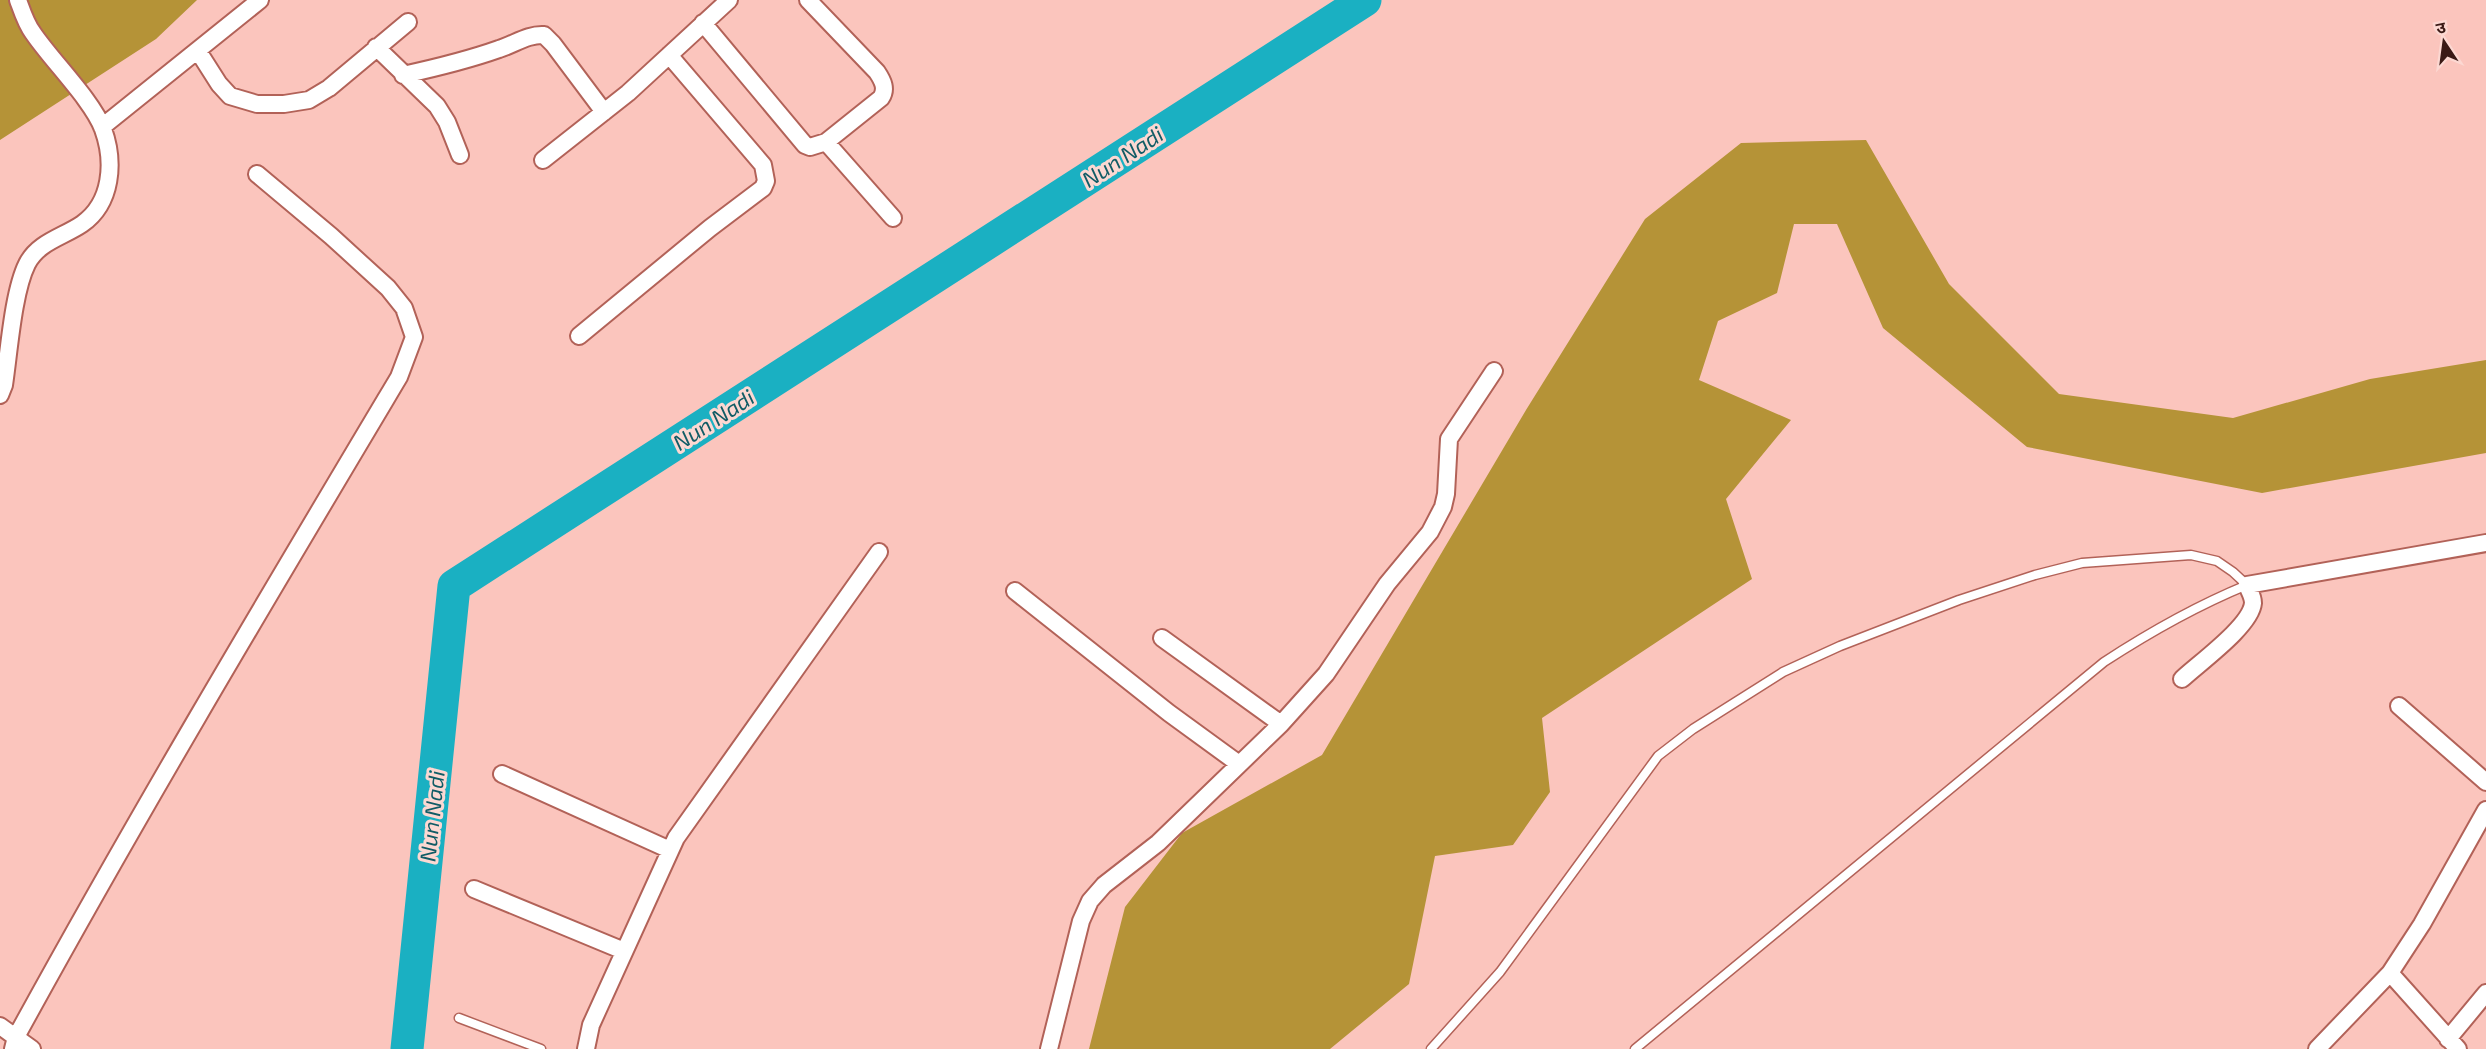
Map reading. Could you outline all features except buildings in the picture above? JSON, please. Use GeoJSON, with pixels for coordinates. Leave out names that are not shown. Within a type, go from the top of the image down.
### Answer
{"type":"FeatureCollection","features":[{"type":"Feature","properties":{"kind":"street"},"geometry":{"type":"LineString","coordinates":[[0,395],[4,385],[20,281],[28,262],[39,248],[82,224],[95,213],[111,175],[110,151],[102,127],[31,31],[18,0]]}},
{"type":"Feature","properties":{"kind":"street"},"geometry":{"type":"LineString","coordinates":[[102,127],[260,0]]}},
{"type":"Feature","properties":{"kind":"street"},"geometry":{"type":"LineString","coordinates":[[543,160],[604,112],[729,0]]}},
{"type":"Feature","properties":{"kind":"street"},"geometry":{"type":"LineString","coordinates":[[703,23],[805,145],[810,147],[826,142],[881,98],[884,93],[883,81],[808,0]]}},
{"type":"Feature","properties":{"kind":"street"},"geometry":{"type":"LineString","coordinates":[[198,51],[219,84],[230,96],[258,104],[284,104],[309,100],[329,88],[408,22]]}},
{"type":"Feature","properties":{"kind":"street"},"geometry":{"type":"LineString","coordinates":[[403,75],[453,64],[501,49],[534,34],[544,35],[604,112]]}},
{"type":"Feature","properties":{"kind":"street"},"geometry":{"type":"LineString","coordinates":[[376,47],[437,106],[447,122],[460,155]]}},
{"type":"Feature","properties":{"kind":"street"},"geometry":{"type":"LineString","coordinates":[[579,336],[710,228],[763,188],[766,181],[763,165],[669,55]]}},
{"type":"Feature","properties":{"kind":"street"},"geometry":{"type":"LineString","coordinates":[[826,142],[893,218]]}},
{"type":"Feature","properties":{"kind":"street"},"geometry":{"type":"LineString","coordinates":[[15,1043],[84,914],[235,653],[399,377],[414,337],[404,308],[388,288],[331,236],[257,174]]}},
{"type":"Feature","properties":{"kind":"street"},"geometry":{"type":"LineString","coordinates":[[1048,1049],[1078,932],[1090,901],[1104,885],[1158,843],[1281,724],[1326,674],[1387,584],[1430,532],[1443,507],[1446,494],[1449,439],[1494,371]]}},
{"type":"Feature","properties":{"kind":"street"},"geometry":{"type":"LineString","coordinates":[[2182,679],[2250,614],[2252,596],[2247,585],[2486,543]]}},
{"type":"Feature","properties":{"kind":"street"},"geometry":{"type":"LineString","coordinates":[[586,1049],[591,1025],[676,838],[879,552]]}},
{"type":"Feature","properties":{"kind":"street"},"geometry":{"type":"LineString","coordinates":[[1015,591],[1169,713],[1239,764]]}},
{"type":"Feature","properties":{"kind":"street"},"geometry":{"type":"LineString","coordinates":[[1162,638],[1281,724]]}},
{"type":"Feature","properties":{"kind":"street"},"geometry":{"type":"LineString","coordinates":[[2399,706],[2486,782]]}},
{"type":"Feature","properties":{"kind":"street"},"geometry":{"type":"LineString","coordinates":[[502,774],[670,850]]}},
{"type":"Feature","properties":{"kind":"street"},"geometry":{"type":"LineString","coordinates":[[2317,1049],[2390,973],[2422,924],[2486,810]]}},
{"type":"Feature","properties":{"kind":"street"},"geometry":{"type":"LineString","coordinates":[[474,889],[624,951]]}},
{"type":"Feature","properties":{"kind":"street"},"geometry":{"type":"LineString","coordinates":[[2390,973],[2453,1044],[2486,993]]}},
{"type":"Feature","properties":{"kind":"street"},"geometry":{"type":"LineString","coordinates":[[0,1026],[15,1043],[32,1049]]}},
{"type":"Feature","properties":{"kind":"lane"},"geometry":{"type":"LineString","coordinates":[[1431,1049],[1500,972],[1658,756],[1693,729],[1783,672],[1840,646],[1959,600],[2035,575],[2082,563],[2191,555],[2217,561],[2247,585],[2201,604],[2104,662],[1635,1049]]}},
{"type":"Feature","properties":{"kind":"lane"},"geometry":{"type":"LineString","coordinates":[[459,1018],[541,1049]]}},
{"type":"Feature","properties":{"kind":"shaded area"},"geometry":{"type":"Polygon","coordinates":[[[0,0],[197,0],[156,39],[0,140],[0,0]]]}},
{"type":"Feature","properties":{"kind":"shaded area"},"geometry":{"type":"Polygon","coordinates":[[[1866,140],[1949,284],[2059,394],[2233,418],[2370,379],[2486,360],[2486,453],[2262,493],[2027,447],[1883,328],[1837,224],[1794,224],[1777,293],[1718,321],[1699,380],[1791,420],[1726,499],[1752,579],[1542,718],[1550,792],[1513,845],[1435,856],[1409,984],[1330,1049],[1089,1049],[1125,907],[1182,833],[1322,755],[1526,410],[1645,219],[1741,143],[1866,140]]]}},
{"type":"Feature","properties":{"kind":"waterway","name":"Nun Nadi"},"geometry":{"type":"LineString","coordinates":[[407,1049],[454,586],[1365,0]]}}]}
